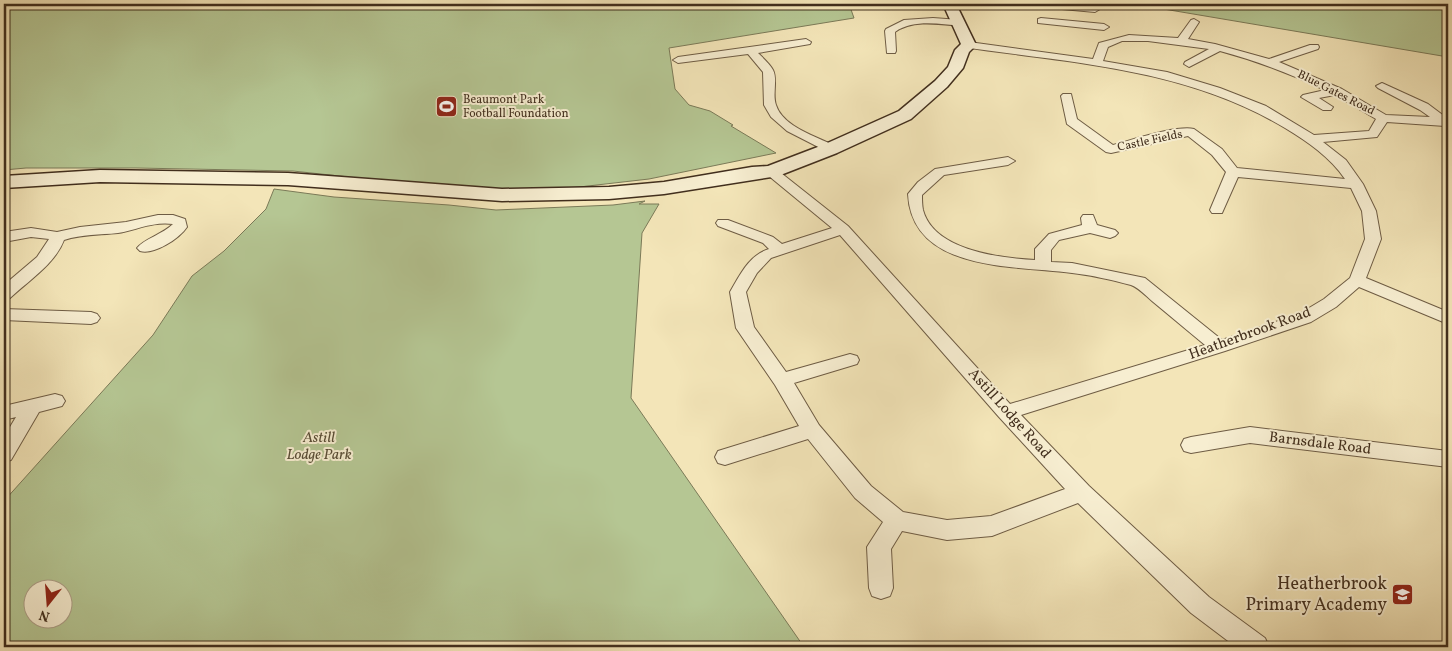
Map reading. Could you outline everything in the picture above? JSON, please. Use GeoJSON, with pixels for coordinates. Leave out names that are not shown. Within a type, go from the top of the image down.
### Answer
{"type":"FeatureCollection","features":[{"type":"Feature","properties":{"kind":"street"},"geometry":{"type":"LineString","coordinates":[[4,182],[100,176],[288,179],[502,195],[618,192],[664,188],[752,173],[771,172],[830,149],[905,115],[942,84],[955,68],[962,50],[969,45],[963,37],[960,23],[950,4]]}},
{"type":"Feature","properties":{"kind":"street"},"geometry":{"type":"LineString","coordinates":[[1040,4],[1096,6],[1104,27]]}},
{"type":"Feature","properties":{"kind":"street","name":"Blue Gates Road"},"geometry":{"type":"LineString","coordinates":[[1047,35],[1045,21],[1104,27],[1123,38],[1182,40],[1218,48],[1269,62],[1338,92],[1383,118],[1373,134],[1312,139]]}},
{"type":"Feature","properties":{"kind":"street"},"geometry":{"type":"LineString","coordinates":[[891,51],[890,31],[898,24],[904,22],[960,23]]}},
{"type":"Feature","properties":{"kind":"street"},"geometry":{"type":"LineString","coordinates":[[1182,40],[1194,22]]}},
{"type":"Feature","properties":{"kind":"street"},"geometry":{"type":"LineString","coordinates":[[1098,63],[1103,46],[1123,38]]}},
{"type":"Feature","properties":{"kind":"street"},"geometry":{"type":"LineString","coordinates":[[680,57],[751,51],[806,42]]}},
{"type":"Feature","properties":{"kind":"street","name":"Heatherbrook Road"},"geometry":{"type":"LineString","coordinates":[[969,45],[1098,63],[1167,75],[1216,90],[1262,109],[1312,139],[1341,164],[1356,184],[1369,211],[1373,239],[1357,280],[1330,303],[1305,318],[1220,347],[1006,412]]}},
{"type":"Feature","properties":{"kind":"street","name":"Blue Gates Road"},"geometry":{"type":"LineString","coordinates":[[1269,62],[1314,47]]}},
{"type":"Feature","properties":{"kind":"street"},"geometry":{"type":"LineString","coordinates":[[1189,64],[1218,48]]}},
{"type":"Feature","properties":{"kind":"street"},"geometry":{"type":"LineString","coordinates":[[751,51],[768,70],[769,102],[780,120],[789,129],[830,149]]}},
{"type":"Feature","properties":{"kind":"street"},"geometry":{"type":"LineString","coordinates":[[1382,86],[1424,107],[1446,122]]}},
{"type":"Feature","properties":{"kind":"street"},"geometry":{"type":"LineString","coordinates":[[1327,107],[1307,97],[1338,92]]}},
{"type":"Feature","properties":{"kind":"street","name":"Castle Fields"},"geometry":{"type":"LineString","coordinates":[[1067,96],[1071,121],[1110,153],[1164,136],[1190,132],[1217,152],[1234,172]]}},
{"type":"Feature","properties":{"kind":"street"},"geometry":{"type":"LineString","coordinates":[[1383,118],[1446,122]]}},
{"type":"Feature","properties":{"kind":"street"},"geometry":{"type":"LineString","coordinates":[[1008,161],[940,172],[923,185],[914,194],[916,211],[926,229],[947,246],[975,257],[1072,268],[1139,282],[1220,347]]}},
{"type":"Feature","properties":{"kind":"street","name":"Astill Lodge Road"},"geometry":{"type":"LineString","coordinates":[[771,172],[843,229],[1006,412],[1082,492],[1200,605],[1256,647]]}},
{"type":"Feature","properties":{"kind":"street"},"geometry":{"type":"LineString","coordinates":[[1217,210],[1234,172],[1356,184]]}},
{"type":"Feature","properties":{"kind":"street"},"geometry":{"type":"LineString","coordinates":[[4,237],[41,233],[57,237],[82,230],[117,228],[161,220],[174,219],[180,222],[180,227],[174,233],[145,248]]}},
{"type":"Feature","properties":{"kind":"street"},"geometry":{"type":"LineString","coordinates":[[723,222],[768,240],[779,249]]}},
{"type":"Feature","properties":{"kind":"street"},"geometry":{"type":"LineString","coordinates":[[1043,266],[1043,249],[1054,237],[1089,223],[1110,233]]}},
{"type":"Feature","properties":{"kind":"street"},"geometry":{"type":"LineString","coordinates":[[843,229],[764,255],[750,271],[738,292],[745,328],[782,380],[812,430],[863,492],[897,520],[947,530],[992,526],[1082,492]]}},
{"type":"Feature","properties":{"kind":"street"},"geometry":{"type":"LineString","coordinates":[[4,294],[46,256],[55,246],[57,237]]}},
{"type":"Feature","properties":{"kind":"street"},"geometry":{"type":"LineString","coordinates":[[1357,280],[1448,318]]}},
{"type":"Feature","properties":{"kind":"street"},"geometry":{"type":"LineString","coordinates":[[4,314],[91,318]]}},
{"type":"Feature","properties":{"kind":"street"},"geometry":{"type":"LineString","coordinates":[[782,380],[850,360]]}},
{"type":"Feature","properties":{"kind":"street"},"geometry":{"type":"LineString","coordinates":[[4,413],[54,402]]}},
{"type":"Feature","properties":{"kind":"street"},"geometry":{"type":"LineString","coordinates":[[4,454],[33,406]]}},
{"type":"Feature","properties":{"kind":"street"},"geometry":{"type":"LineString","coordinates":[[725,457],[812,430]]}},
{"type":"Feature","properties":{"kind":"street","name":"Barnsdale Road"},"geometry":{"type":"LineString","coordinates":[[1192,445],[1250,435],[1448,459]]}},
{"type":"Feature","properties":{"kind":"street"},"geometry":{"type":"LineString","coordinates":[[881,588],[879,547],[897,520]]}},
{"type":"Feature","properties":{"kind":"green space"},"geometry":{"type":"Polygon","coordinates":[[[4,4],[849,4],[854,18],[669,48],[675,89],[689,105],[710,111],[776,153],[649,179],[553,190],[442,187],[293,171],[136,168],[26,168],[4,170],[4,4]]]}},
{"type":"Feature","properties":{"kind":"green space"},"geometry":{"type":"Polygon","coordinates":[[[1134,4],[1210,6],[1235,4],[1448,4],[1448,57],[1134,4]]]}},
{"type":"Feature","properties":{"kind":"green space","name":"Astill Lodge Park"},"geometry":{"type":"Polygon","coordinates":[[[274,189],[334,197],[496,210],[613,205],[645,201],[639,204],[659,204],[642,233],[631,398],[804,647],[4,647],[4,501],[153,335],[192,276],[224,251],[266,209],[274,189]]]}},
{"type":"Feature","properties":{"kind":"place","name":"Beaumont Park Football Foundation"},"geometry":{"type":"Point","coordinates":[447,107]}},
{"type":"Feature","properties":{"kind":"place","name":"Heatherbrook Primary Academy"},"geometry":{"type":"Point","coordinates":[1403,594]}}]}
